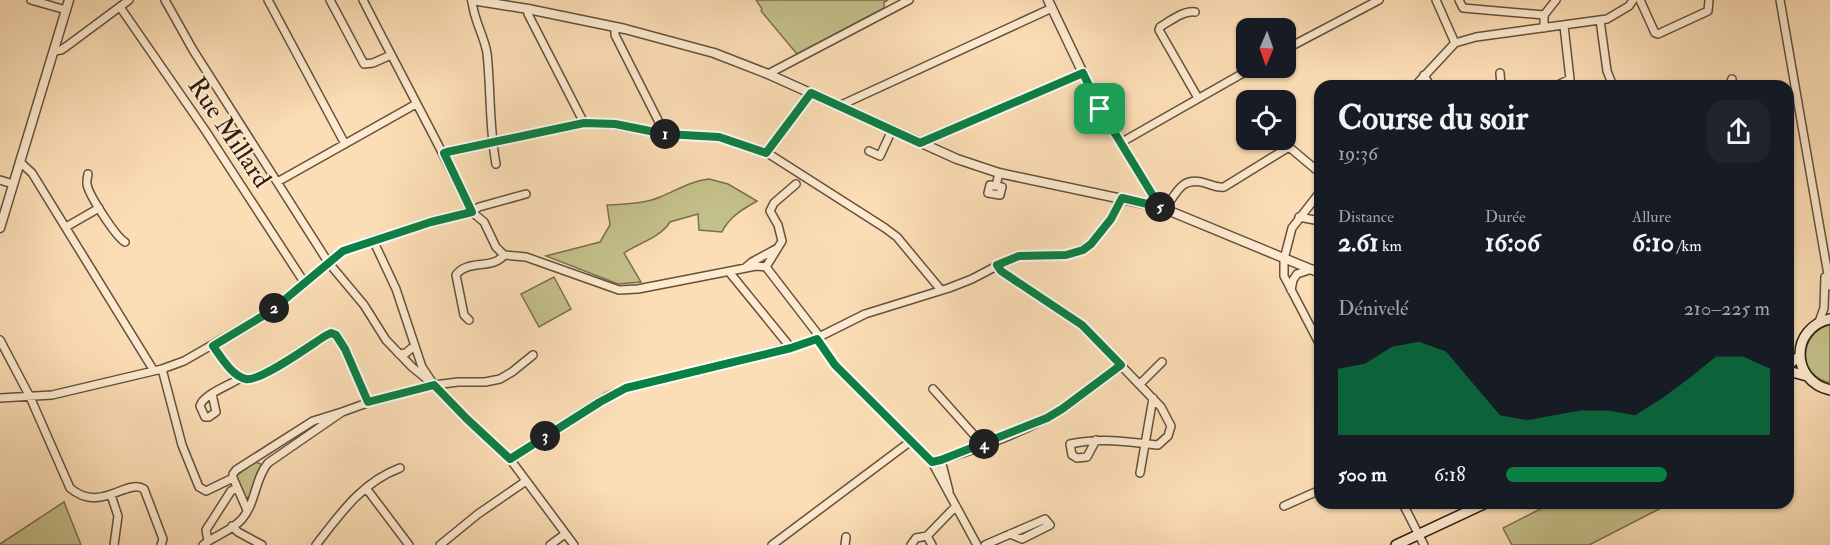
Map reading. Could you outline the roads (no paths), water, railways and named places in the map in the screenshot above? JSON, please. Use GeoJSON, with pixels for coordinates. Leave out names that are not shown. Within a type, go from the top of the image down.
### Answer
{"type":"FeatureCollection","features":[{"type":"Feature","properties":{"kind":"main road"},"geometry":{"type":"LineString","coordinates":[[1830,319],[1819,322],[1807,332],[1802,340],[1800,356],[1807,376],[1814,383],[1830,390]]}},
{"type":"Feature","properties":{"kind":"main road"},"geometry":{"type":"LineString","coordinates":[[1794,360],[1800,356]]}},
{"type":"Feature","properties":{"kind":"main road"},"geometry":{"type":"LineString","coordinates":[[1794,373],[1807,376]]}},
{"type":"Feature","properties":{"kind":"main road"},"geometry":{"type":"LineString","coordinates":[[1396,545],[1473,509]]}},
{"type":"Feature","properties":{"kind":"street"},"geometry":{"type":"LineString","coordinates":[[31,0],[66,10]]}},
{"type":"Feature","properties":{"kind":"street"},"geometry":{"type":"LineString","coordinates":[[0,228],[69,0]]}},
{"type":"Feature","properties":{"kind":"street"},"geometry":{"type":"LineString","coordinates":[[54,51],[67,46],[129,0]]}},
{"type":"Feature","properties":{"kind":"street"},"geometry":{"type":"LineString","coordinates":[[165,0],[328,262],[363,306],[386,340],[510,459],[574,545]]}},
{"type":"Feature","properties":{"kind":"street"},"geometry":{"type":"LineString","coordinates":[[267,0],[345,144]]}},
{"type":"Feature","properties":{"kind":"street"},"geometry":{"type":"LineString","coordinates":[[330,0],[364,64],[373,63],[391,55]]}},
{"type":"Feature","properties":{"kind":"street"},"geometry":{"type":"LineString","coordinates":[[363,0],[416,104],[444,153],[472,212],[484,222],[496,247],[504,255],[526,257],[619,290],[638,289],[764,266],[782,241],[781,233],[770,211],[774,202],[796,184]]}},
{"type":"Feature","properties":{"kind":"street"},"geometry":{"type":"LineString","coordinates":[[495,164],[487,54],[472,9],[472,0],[494,2],[615,27],[692,46],[768,74],[957,159],[999,173],[1163,208],[1314,270]]}},
{"type":"Feature","properties":{"kind":"street"},"geometry":{"type":"LineString","coordinates":[[768,74],[909,0]]}},
{"type":"Feature","properties":{"kind":"street"},"geometry":{"type":"LineString","coordinates":[[1296,44],[1379,0]]}},
{"type":"Feature","properties":{"kind":"street"},"geometry":{"type":"LineString","coordinates":[[1436,0],[1455,43]]}},
{"type":"Feature","properties":{"kind":"street"},"geometry":{"type":"LineString","coordinates":[[1459,0],[1463,8],[1544,15]]}},
{"type":"Feature","properties":{"kind":"street"},"geometry":{"type":"LineString","coordinates":[[1544,28],[1544,15],[1556,0]]}},
{"type":"Feature","properties":{"kind":"street"},"geometry":{"type":"LineString","coordinates":[[1640,0],[1655,33],[1658,34],[1708,11],[1709,0]]}},
{"type":"Feature","properties":{"kind":"street"},"geometry":{"type":"LineString","coordinates":[[1780,0],[1830,286]]}},
{"type":"Feature","properties":{"kind":"street"},"geometry":{"type":"LineString","coordinates":[[1420,80],[1455,43],[1476,37],[1607,19],[1631,3]]}},
{"type":"Feature","properties":{"kind":"street"},"geometry":{"type":"LineString","coordinates":[[839,106],[1050,4],[1100,109],[1163,208]]}},
{"type":"Feature","properties":{"kind":"street","name":"Rue Millard"},"geometry":{"type":"LineString","coordinates":[[120,7],[205,130],[304,282]]}},
{"type":"Feature","properties":{"kind":"street"},"geometry":{"type":"LineString","coordinates":[[528,9],[528,14],[584,123]]}},
{"type":"Feature","properties":{"kind":"street"},"geometry":{"type":"LineString","coordinates":[[1195,12],[1190,11],[1169,21],[1159,30],[1198,98]]}},
{"type":"Feature","properties":{"kind":"street"},"geometry":{"type":"LineString","coordinates":[[1600,20],[1607,71],[1611,80]]}},
{"type":"Feature","properties":{"kind":"street"},"geometry":{"type":"LineString","coordinates":[[1563,26],[1570,79],[1568,80]]}},
{"type":"Feature","properties":{"kind":"street"},"geometry":{"type":"LineString","coordinates":[[615,27],[615,35],[665,134]]}},
{"type":"Feature","properties":{"kind":"street"},"geometry":{"type":"LineString","coordinates":[[920,143],[1083,73]]}},
{"type":"Feature","properties":{"kind":"street"},"geometry":{"type":"LineString","coordinates":[[1500,73],[1501,80]]}},
{"type":"Feature","properties":{"kind":"street"},"geometry":{"type":"LineString","coordinates":[[1424,75],[1427,80]]}},
{"type":"Feature","properties":{"kind":"street"},"geometry":{"type":"LineString","coordinates":[[1122,142],[1236,77]]}},
{"type":"Feature","properties":{"kind":"street"},"geometry":{"type":"LineString","coordinates":[[766,153],[811,93]]}},
{"type":"Feature","properties":{"kind":"street"},"geometry":{"type":"LineString","coordinates":[[279,181],[416,104]]}},
{"type":"Feature","properties":{"kind":"street"},"geometry":{"type":"LineString","coordinates":[[444,153],[584,123],[615,124],[665,134],[719,137],[766,153],[891,232],[942,290]]}},
{"type":"Feature","properties":{"kind":"street"},"geometry":{"type":"LineString","coordinates":[[868,151],[880,156],[892,130]]}},
{"type":"Feature","properties":{"kind":"street"},"geometry":{"type":"LineString","coordinates":[[1163,208],[1188,181],[1193,179],[1218,188],[1224,187],[1289,147],[1314,167]]}},
{"type":"Feature","properties":{"kind":"street"},"geometry":{"type":"LineString","coordinates":[[20,162],[32,173],[158,370],[182,445],[200,488],[206,490],[233,478]]}},
{"type":"Feature","properties":{"kind":"street"},"geometry":{"type":"LineString","coordinates":[[996,186],[999,173]]}},
{"type":"Feature","properties":{"kind":"street"},"geometry":{"type":"LineString","coordinates":[[88,174],[86,183],[99,208],[119,239],[125,242]]}},
{"type":"Feature","properties":{"kind":"street"},"geometry":{"type":"LineString","coordinates":[[0,180],[13,184]]}},
{"type":"Feature","properties":{"kind":"street"},"geometry":{"type":"LineString","coordinates":[[0,398],[52,395],[158,370],[184,361],[271,311],[343,251],[526,194]]}},
{"type":"Feature","properties":{"kind":"street"},"geometry":{"type":"LineString","coordinates":[[510,459],[626,388],[791,348],[818,338],[865,314],[972,279],[1019,256],[1066,255],[1083,250],[1091,244],[1111,219],[1122,198]]}},
{"type":"Feature","properties":{"kind":"street"},"geometry":{"type":"LineString","coordinates":[[1314,199],[1292,228],[1284,259],[1284,276],[1314,334]]}},
{"type":"Feature","properties":{"kind":"street"},"geometry":{"type":"LineString","coordinates":[[66,227],[99,208]]}},
{"type":"Feature","properties":{"kind":"street"},"geometry":{"type":"LineString","coordinates":[[1299,217],[1314,220]]}},
{"type":"Feature","properties":{"kind":"street"},"geometry":{"type":"LineString","coordinates":[[373,240],[396,289],[422,367],[434,385]]}},
{"type":"Feature","properties":{"kind":"street"},"geometry":{"type":"LineString","coordinates":[[743,270],[761,256],[778,248]]}},
{"type":"Feature","properties":{"kind":"street"},"geometry":{"type":"LineString","coordinates":[[469,320],[464,315],[456,275],[459,270],[467,267],[501,260],[504,255]]}},
{"type":"Feature","properties":{"kind":"street"},"geometry":{"type":"LineString","coordinates":[[761,256],[764,266],[818,338],[835,365],[932,462],[977,545]]}},
{"type":"Feature","properties":{"kind":"street"},"geometry":{"type":"LineString","coordinates":[[997,265],[1001,271],[1082,325],[1161,407],[1171,426],[1168,436],[1158,446],[1108,439],[1096,440]]}},
{"type":"Feature","properties":{"kind":"street"},"geometry":{"type":"LineString","coordinates":[[1819,322],[1824,308],[1826,265]]}},
{"type":"Feature","properties":{"kind":"street"},"geometry":{"type":"LineString","coordinates":[[1291,290],[1297,273],[1314,271]]}},
{"type":"Feature","properties":{"kind":"street"},"geometry":{"type":"LineString","coordinates":[[730,273],[791,348]]}},
{"type":"Feature","properties":{"kind":"street"},"geometry":{"type":"LineString","coordinates":[[213,346],[225,362],[242,377],[253,379],[331,333],[340,339],[368,402]]}},
{"type":"Feature","properties":{"kind":"street"},"geometry":{"type":"LineString","coordinates":[[0,340],[30,397],[70,488],[92,498],[111,495],[134,486],[144,489],[163,539],[161,545]]}},
{"type":"Feature","properties":{"kind":"street"},"geometry":{"type":"LineString","coordinates":[[399,354],[406,353],[414,346]]}},
{"type":"Feature","properties":{"kind":"street"},"geometry":{"type":"LineString","coordinates":[[247,510],[233,474],[313,421],[368,402],[434,385],[500,379],[533,355]]}},
{"type":"Feature","properties":{"kind":"street"},"geometry":{"type":"LineString","coordinates":[[1140,384],[1162,362]]}},
{"type":"Feature","properties":{"kind":"street"},"geometry":{"type":"LineString","coordinates":[[932,462],[983,445],[1047,418],[1121,365]]}},
{"type":"Feature","properties":{"kind":"street"},"geometry":{"type":"LineString","coordinates":[[212,394],[242,377]]}},
{"type":"Feature","properties":{"kind":"street"},"geometry":{"type":"LineString","coordinates":[[933,389],[983,445]]}},
{"type":"Feature","properties":{"kind":"street"},"geometry":{"type":"LineString","coordinates":[[1140,473],[1153,398]]}},
{"type":"Feature","properties":{"kind":"street"},"geometry":{"type":"LineString","coordinates":[[206,543],[242,519],[268,463],[342,412]]}},
{"type":"Feature","properties":{"kind":"street"},"geometry":{"type":"LineString","coordinates":[[772,545],[911,441]]}},
{"type":"Feature","properties":{"kind":"street"},"geometry":{"type":"LineString","coordinates":[[259,455],[268,463]]}},
{"type":"Feature","properties":{"kind":"street"},"geometry":{"type":"LineString","coordinates":[[941,460],[950,494]]}},
{"type":"Feature","properties":{"kind":"street"},"geometry":{"type":"LineString","coordinates":[[316,545],[353,498],[388,472],[400,468]]}},
{"type":"Feature","properties":{"kind":"street"},"geometry":{"type":"LineString","coordinates":[[440,545],[478,514],[526,481]]}},
{"type":"Feature","properties":{"kind":"street"},"geometry":{"type":"LineString","coordinates":[[206,543],[206,530],[231,491],[237,488]]}},
{"type":"Feature","properties":{"kind":"street"},"geometry":{"type":"LineString","coordinates":[[366,488],[409,545]]}},
{"type":"Feature","properties":{"kind":"street"},"geometry":{"type":"LineString","coordinates":[[1284,506],[1314,493]]}},
{"type":"Feature","properties":{"kind":"street"},"geometry":{"type":"LineString","coordinates":[[111,495],[118,516],[114,545]]}},
{"type":"Feature","properties":{"kind":"street"},"geometry":{"type":"LineString","coordinates":[[911,545],[916,538],[927,536],[956,506]]}},
{"type":"Feature","properties":{"kind":"street"},"geometry":{"type":"LineString","coordinates":[[1406,509],[1424,545]]}},
{"type":"Feature","properties":{"kind":"street"},"geometry":{"type":"LineString","coordinates":[[984,545],[1045,519],[1050,525],[1022,539],[1010,534]]}},
{"type":"Feature","properties":{"kind":"street"},"geometry":{"type":"LineString","coordinates":[[232,526],[238,532],[262,545]]}},
{"type":"Feature","properties":{"kind":"street"},"geometry":{"type":"LineString","coordinates":[[550,545],[565,534]]}},
{"type":"Feature","properties":{"kind":"street"},"geometry":{"type":"LineString","coordinates":[[927,536],[932,545]]}}]}
